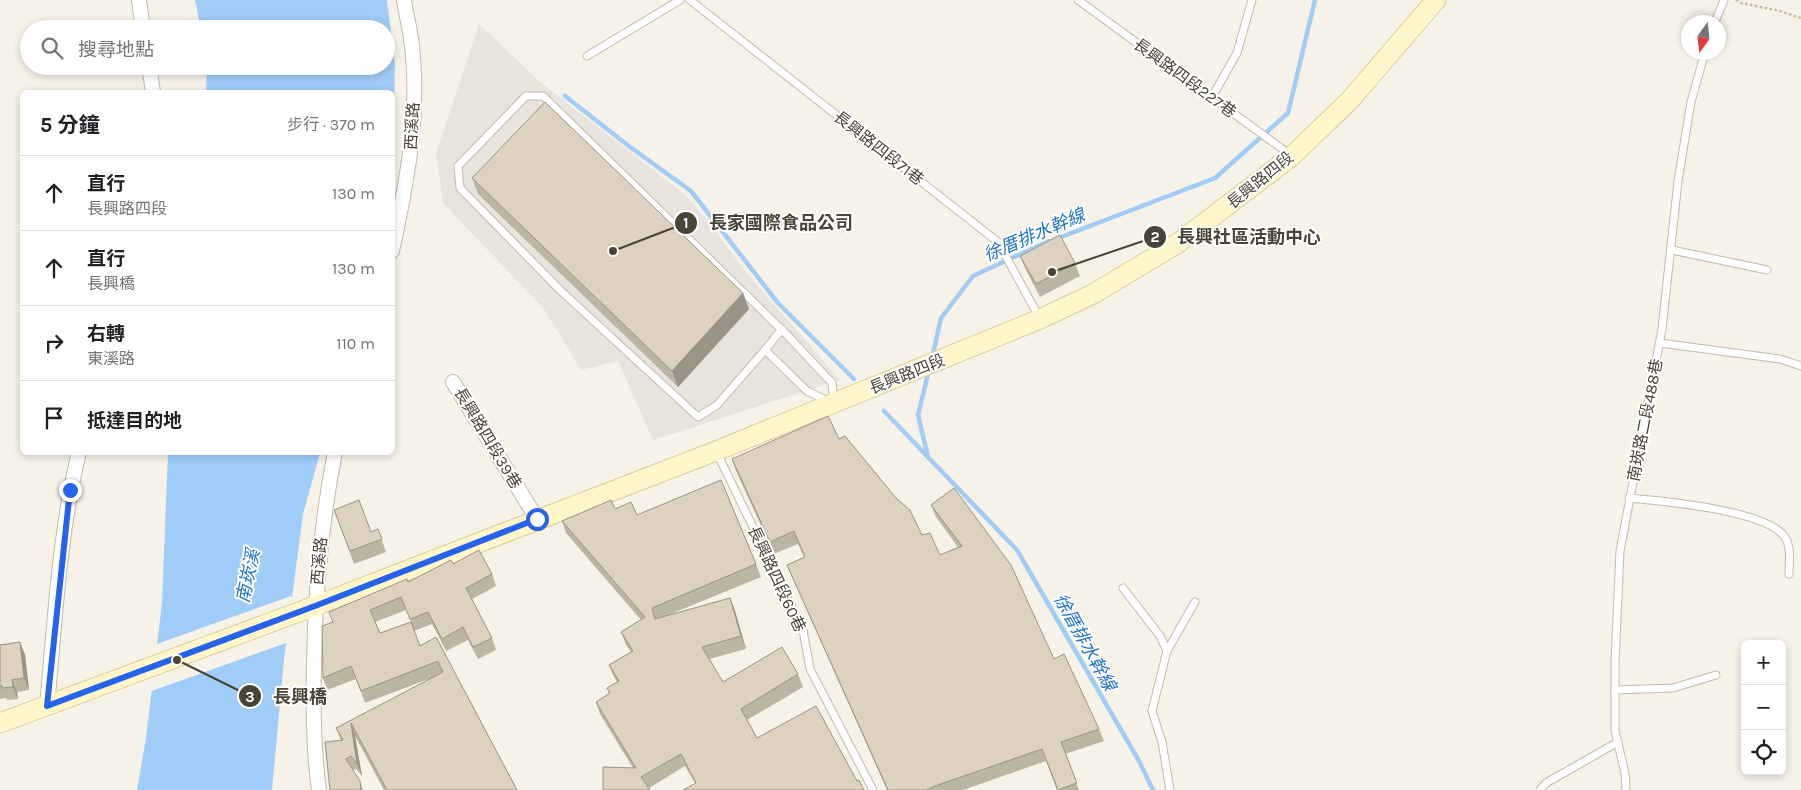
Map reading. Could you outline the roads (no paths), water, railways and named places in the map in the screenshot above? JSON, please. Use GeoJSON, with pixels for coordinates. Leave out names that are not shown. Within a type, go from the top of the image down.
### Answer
{"type":"FeatureCollection","features":[{"type":"Feature","properties":{"kind":"street"},"geometry":{"type":"LineString","coordinates":[[138,0],[141,20]]}},
{"type":"Feature","properties":{"kind":"street","name":"西溪路"},"geometry":{"type":"LineString","coordinates":[[395,238],[405,192],[414,104],[411,39],[404,0]]}},
{"type":"Feature","properties":{"kind":"street","name":"長興路四段"},"geometry":{"type":"LineString","coordinates":[[0,724],[315,606],[716,451],[1040,319],[1093,294],[1178,243],[1292,156],[1350,100],[1433,1]]}},
{"type":"Feature","properties":{"kind":"street"},"geometry":{"type":"LineString","coordinates":[[150,75],[153,90]]}},
{"type":"Feature","properties":{"kind":"street","name":"長興路四段39巷"},"geometry":{"type":"LineString","coordinates":[[453,382],[537,519]]}},
{"type":"Feature","properties":{"kind":"street"},"geometry":{"type":"LineString","coordinates":[[47,706],[62,552],[70,490],[78,455]]}},
{"type":"Feature","properties":{"kind":"street","name":"西溪路"},"geometry":{"type":"LineString","coordinates":[[319,790],[313,723],[315,606],[323,520],[334,455]]}},
{"type":"Feature","properties":{"kind":"lane"},"geometry":{"type":"LineString","coordinates":[[587,56],[680,0]]}},
{"type":"Feature","properties":{"kind":"lane","name":"長興路四段71巷"},"geometry":{"type":"LineString","coordinates":[[690,0],[998,242],[1040,319]]}},
{"type":"Feature","properties":{"kind":"lane","name":"長興路四段227巷"},"geometry":{"type":"LineString","coordinates":[[1078,0],[1292,156]]}},
{"type":"Feature","properties":{"kind":"lane"},"geometry":{"type":"LineString","coordinates":[[1212,97],[1237,53],[1252,0]]}},
{"type":"Feature","properties":{"kind":"lane"},"geometry":{"type":"LineString","coordinates":[[1719,15],[1724,0]]}},
{"type":"Feature","properties":{"kind":"lane","name":"南崁路二段488巷"},"geometry":{"type":"LineString","coordinates":[[1626,790],[1615,731],[1620,551],[1660,343],[1672,250],[1678,181],[1691,102],[1703,60]]}},
{"type":"Feature","properties":{"kind":"lane"},"geometry":{"type":"LineString","coordinates":[[782,329],[717,405],[698,417],[560,290],[460,188],[458,166],[526,96],[543,96],[782,329],[832,383],[834,404]]}},
{"type":"Feature","properties":{"kind":"lane"},"geometry":{"type":"LineString","coordinates":[[1672,250],[1767,270]]}},
{"type":"Feature","properties":{"kind":"lane"},"geometry":{"type":"LineString","coordinates":[[1660,343],[1780,359],[1801,366]]}},
{"type":"Feature","properties":{"kind":"lane"},"geometry":{"type":"LineString","coordinates":[[766,350],[807,391],[834,404]]}},
{"type":"Feature","properties":{"kind":"lane","name":"長興路四段60巷"},"geometry":{"type":"LineString","coordinates":[[716,451],[803,630],[810,669],[873,790]]}},
{"type":"Feature","properties":{"kind":"lane"},"geometry":{"type":"LineString","coordinates":[[1629,498],[1696,505],[1766,523],[1785,536],[1789,550],[1789,574]]}},
{"type":"Feature","properties":{"kind":"lane"},"geometry":{"type":"LineString","coordinates":[[1123,588],[1160,636],[1167,651]]}},
{"type":"Feature","properties":{"kind":"lane"},"geometry":{"type":"LineString","coordinates":[[1170,790],[1162,742],[1152,710],[1167,651],[1195,602]]}},
{"type":"Feature","properties":{"kind":"lane"},"geometry":{"type":"LineString","coordinates":[[1616,690],[1673,688],[1716,675]]}},
{"type":"Feature","properties":{"kind":"lane"},"geometry":{"type":"LineString","coordinates":[[1540,790],[1546,783],[1618,742]]}},
{"type":"Feature","properties":{"kind":"water"},"geometry":{"type":"Polygon","coordinates":[[[195,0],[387,0],[389,20],[199,20],[195,0]]]}},
{"type":"Feature","properties":{"kind":"water"},"geometry":{"type":"Polygon","coordinates":[[[207,75],[395,75],[394,90],[206,90],[207,75]]]}},
{"type":"Feature","properties":{"kind":"water","name":"南崁溪"},"geometry":{"type":"Polygon","coordinates":[[[168,455],[319,455],[303,514],[284,659],[272,790],[137,790],[146,738],[162,603],[168,455]]]}},
{"type":"Feature","properties":{"kind":"waterway","name":"徐厝排水幹線"},"geometry":{"type":"LineString","coordinates":[[1056,239],[1215,178],[1288,113],[1315,0]]}},
{"type":"Feature","properties":{"kind":"waterway"},"geometry":{"type":"LineString","coordinates":[[565,96],[630,147],[691,191],[778,303],[854,379]]}},
{"type":"Feature","properties":{"kind":"waterway","name":"徐厝排水幹線"},"geometry":{"type":"LineString","coordinates":[[932,358],[941,318],[973,276],[1049,241]]}},
{"type":"Feature","properties":{"kind":"waterway","name":"徐厝排水幹線"},"geometry":{"type":"LineString","coordinates":[[928,457],[918,415],[929,370]]}},
{"type":"Feature","properties":{"kind":"waterway","name":"徐厝排水幹線"},"geometry":{"type":"LineString","coordinates":[[884,411],[1017,550],[1139,761],[1153,790]]}},
{"type":"Feature","properties":{"kind":"place","name":"長家國際食品公司"},"geometry":{"type":"Point","coordinates":[613,251]}},
{"type":"Feature","properties":{"kind":"place","name":"長興社區活動中心"},"geometry":{"type":"Point","coordinates":[1052,272]}},
{"type":"Feature","properties":{"kind":"place","name":"長興橋"},"geometry":{"type":"Point","coordinates":[177,660]}}]}
